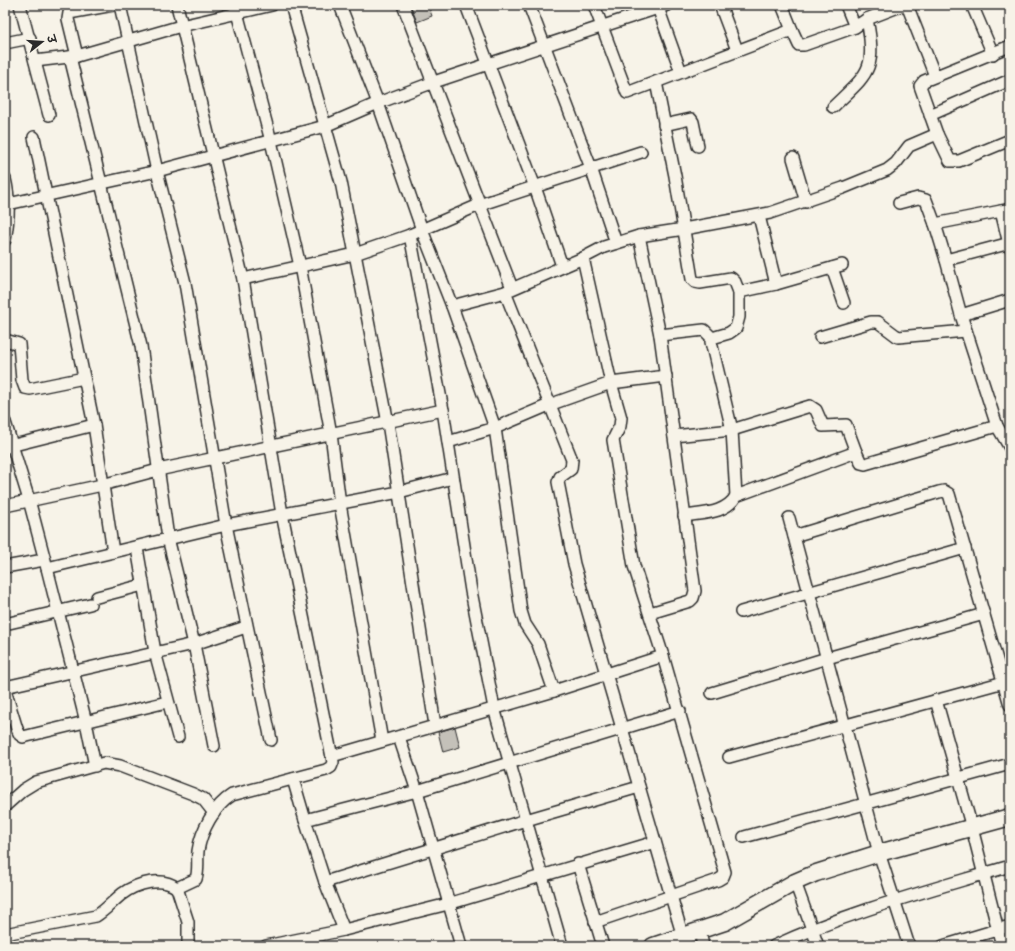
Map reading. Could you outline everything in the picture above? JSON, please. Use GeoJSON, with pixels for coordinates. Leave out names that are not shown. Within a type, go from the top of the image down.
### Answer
{"type":"FeatureCollection","features":[{"type":"Feature","properties":{"kind":"main road"},"geometry":{"type":"LineString","coordinates":[[653,946],[683,937],[702,939],[725,922],[795,882],[879,853],[1010,817]]}},
{"type":"Feature","properties":{"kind":"street"},"geometry":{"type":"LineString","coordinates":[[20,5],[30,38],[49,115]]}},
{"type":"Feature","properties":{"kind":"street"},"geometry":{"type":"LineString","coordinates":[[113,5],[69,13],[68,19],[74,56],[102,184],[141,346],[168,538],[194,644],[214,746]]}},
{"type":"Feature","properties":{"kind":"street"},"geometry":{"type":"LineString","coordinates":[[120,5],[157,171],[185,283],[226,525],[246,628],[271,740]]}},
{"type":"Feature","properties":{"kind":"street"},"geometry":{"type":"LineString","coordinates":[[177,5],[243,279],[272,446],[282,514],[332,756],[331,767],[293,779],[232,795],[225,800],[214,813],[203,834],[199,845],[198,874],[196,879],[177,888]]}},
{"type":"Feature","properties":{"kind":"street"},"geometry":{"type":"LineString","coordinates":[[36,61],[74,56],[129,42],[236,9],[272,5]]}},
{"type":"Feature","properties":{"kind":"street"},"geometry":{"type":"LineString","coordinates":[[291,5],[341,182],[388,423],[435,725]]}},
{"type":"Feature","properties":{"kind":"street"},"geometry":{"type":"LineString","coordinates":[[340,5],[378,103],[422,230],[452,306],[495,428],[521,611],[525,624],[538,644],[554,691]]}},
{"type":"Feature","properties":{"kind":"street"},"geometry":{"type":"LineString","coordinates":[[403,5],[434,82],[549,405],[572,465],[571,469],[560,477],[558,482],[574,564],[621,730],[683,937]]}},
{"type":"Feature","properties":{"kind":"street"},"geometry":{"type":"LineString","coordinates":[[466,5],[535,187],[562,266]]}},
{"type":"Feature","properties":{"kind":"street"},"geometry":{"type":"LineString","coordinates":[[529,5],[546,46],[591,168],[616,243]]}},
{"type":"Feature","properties":{"kind":"street"},"geometry":{"type":"LineString","coordinates":[[594,5],[627,93],[792,30]]}},
{"type":"Feature","properties":{"kind":"street"},"geometry":{"type":"LineString","coordinates":[[720,5],[737,50]]}},
{"type":"Feature","properties":{"kind":"street"},"geometry":{"type":"LineString","coordinates":[[782,5],[799,45],[804,45],[855,26],[867,19],[903,5]]}},
{"type":"Feature","properties":{"kind":"street"},"geometry":{"type":"LineString","coordinates":[[846,5],[855,26]]}},
{"type":"Feature","properties":{"kind":"street"},"geometry":{"type":"LineString","coordinates":[[907,5],[935,76]]}},
{"type":"Feature","properties":{"kind":"street"},"geometry":{"type":"LineString","coordinates":[[972,5],[993,54]]}},
{"type":"Feature","properties":{"kind":"street"},"geometry":{"type":"LineString","coordinates":[[8,204],[157,171],[325,126],[378,103],[434,82],[489,63],[546,46],[661,6],[682,72]]}},
{"type":"Feature","properties":{"kind":"street"},"geometry":{"type":"LineString","coordinates":[[236,9],[271,141],[300,266],[382,741]]}},
{"type":"Feature","properties":{"kind":"street"},"geometry":{"type":"LineString","coordinates":[[833,107],[858,82],[869,66],[872,45],[867,19]]}},
{"type":"Feature","properties":{"kind":"street"},"geometry":{"type":"LineString","coordinates":[[5,42],[30,38]]}},
{"type":"Feature","properties":{"kind":"street"},"geometry":{"type":"LineString","coordinates":[[1010,46],[935,76],[921,83],[920,86],[946,156],[954,162],[1010,140]]}},
{"type":"Feature","properties":{"kind":"street"},"geometry":{"type":"LineString","coordinates":[[930,116],[1010,80]]}},
{"type":"Feature","properties":{"kind":"street"},"geometry":{"type":"LineString","coordinates":[[656,82],[691,274],[695,282],[700,283],[731,278],[735,282],[739,292],[739,317],[736,328],[729,333],[712,338]]}},
{"type":"Feature","properties":{"kind":"street"},"geometry":{"type":"LineString","coordinates":[[664,125],[690,119],[693,122],[698,146]]}},
{"type":"Feature","properties":{"kind":"street"},"geometry":{"type":"LineString","coordinates":[[452,306],[508,290],[616,243],[639,236],[760,216],[806,202],[887,170],[896,163],[909,146],[937,134]]}},
{"type":"Feature","properties":{"kind":"street"},"geometry":{"type":"LineString","coordinates":[[34,137],[45,196],[94,425],[113,552]]}},
{"type":"Feature","properties":{"kind":"street"},"geometry":{"type":"LineString","coordinates":[[243,279],[355,254],[410,235],[479,205],[641,152]]}},
{"type":"Feature","properties":{"kind":"street"},"geometry":{"type":"LineString","coordinates":[[793,158],[806,202]]}},
{"type":"Feature","properties":{"kind":"street"},"geometry":{"type":"LineString","coordinates":[[5,180],[8,204],[8,221],[5,240]]}},
{"type":"Feature","properties":{"kind":"street"},"geometry":{"type":"LineString","coordinates":[[899,203],[918,198],[926,200],[935,224],[961,315],[997,426],[1010,446]]}},
{"type":"Feature","properties":{"kind":"street"},"geometry":{"type":"LineString","coordinates":[[935,224],[1006,210],[1010,245],[946,260]]}},
{"type":"Feature","properties":{"kind":"street"},"geometry":{"type":"LineString","coordinates":[[760,216],[776,284]]}},
{"type":"Feature","properties":{"kind":"street"},"geometry":{"type":"LineString","coordinates":[[410,235],[443,410],[471,591],[494,708],[562,946]]}},
{"type":"Feature","properties":{"kind":"street"},"geometry":{"type":"LineString","coordinates":[[639,236],[660,335],[694,595],[690,601],[650,613]]}},
{"type":"Feature","properties":{"kind":"street"},"geometry":{"type":"LineString","coordinates":[[583,258],[611,383],[621,418],[620,426],[613,440],[631,552],[680,711],[725,872],[723,877],[718,880],[595,922]]}},
{"type":"Feature","properties":{"kind":"street"},"geometry":{"type":"LineString","coordinates":[[739,292],[776,284],[837,267],[844,303]]}},
{"type":"Feature","properties":{"kind":"street"},"geometry":{"type":"LineString","coordinates":[[961,315],[1010,300]]}},
{"type":"Feature","properties":{"kind":"street"},"geometry":{"type":"LineString","coordinates":[[820,338],[871,322],[878,322],[898,337],[966,331]]}},
{"type":"Feature","properties":{"kind":"street"},"geometry":{"type":"LineString","coordinates":[[660,335],[704,330],[712,338]]}},
{"type":"Feature","properties":{"kind":"street"},"geometry":{"type":"LineString","coordinates":[[712,338],[711,342],[732,430],[736,496]]}},
{"type":"Feature","properties":{"kind":"street"},"geometry":{"type":"LineString","coordinates":[[5,340],[19,344],[22,380],[25,388],[30,389],[84,378]]}},
{"type":"Feature","properties":{"kind":"street"},"geometry":{"type":"LineString","coordinates":[[448,442],[495,428],[549,405],[611,383],[666,376]]}},
{"type":"Feature","properties":{"kind":"street"},"geometry":{"type":"LineString","coordinates":[[674,436],[732,430],[810,406],[816,410],[823,426],[846,425],[861,463],[865,464],[997,426]]}},
{"type":"Feature","properties":{"kind":"street"},"geometry":{"type":"LineString","coordinates":[[5,506],[102,485],[158,470],[388,423],[443,410]]}},
{"type":"Feature","properties":{"kind":"street"},"geometry":{"type":"LineString","coordinates":[[5,422],[8,447],[29,500],[46,564],[86,722],[95,766]]}},
{"type":"Feature","properties":{"kind":"street"},"geometry":{"type":"LineString","coordinates":[[8,447],[94,425]]}},
{"type":"Feature","properties":{"kind":"street"},"geometry":{"type":"LineString","coordinates":[[684,516],[721,510],[730,505],[736,496],[856,452]]}},
{"type":"Feature","properties":{"kind":"street"},"geometry":{"type":"LineString","coordinates":[[5,567],[46,564],[136,548],[168,538],[226,525],[399,492],[453,478]]}},
{"type":"Feature","properties":{"kind":"street"},"geometry":{"type":"LineString","coordinates":[[794,536],[944,491],[949,494],[1010,705]]}},
{"type":"Feature","properties":{"kind":"street"},"geometry":{"type":"LineString","coordinates":[[789,518],[879,853],[909,946]]}},
{"type":"Feature","properties":{"kind":"street"},"geometry":{"type":"LineString","coordinates":[[136,548],[155,652],[167,702],[178,737]]}},
{"type":"Feature","properties":{"kind":"street"},"geometry":{"type":"LineString","coordinates":[[741,612],[965,548]]}},
{"type":"Feature","properties":{"kind":"street"},"geometry":{"type":"LineString","coordinates":[[5,624],[58,611],[143,586]]}},
{"type":"Feature","properties":{"kind":"street"},"geometry":{"type":"LineString","coordinates":[[712,693],[827,658],[984,614]]}},
{"type":"Feature","properties":{"kind":"street"},"geometry":{"type":"LineString","coordinates":[[5,687],[194,644],[246,628]]}},
{"type":"Feature","properties":{"kind":"street"},"geometry":{"type":"LineString","coordinates":[[332,756],[554,691],[663,656]]}},
{"type":"Feature","properties":{"kind":"street"},"geometry":{"type":"LineString","coordinates":[[729,758],[1004,682]]}},
{"type":"Feature","properties":{"kind":"street"},"geometry":{"type":"LineString","coordinates":[[5,690],[17,729],[20,735],[24,738],[167,702]]}},
{"type":"Feature","properties":{"kind":"street"},"geometry":{"type":"LineString","coordinates":[[936,700],[972,828],[1002,946]]}},
{"type":"Feature","properties":{"kind":"street"},"geometry":{"type":"LineString","coordinates":[[305,820],[417,791],[680,711]]}},
{"type":"Feature","properties":{"kind":"street"},"geometry":{"type":"LineString","coordinates":[[399,737],[417,791],[461,946]]}},
{"type":"Feature","properties":{"kind":"street"},"geometry":{"type":"LineString","coordinates":[[5,806],[23,790],[36,782],[111,763],[193,794],[203,799],[214,813]]}},
{"type":"Feature","properties":{"kind":"street"},"geometry":{"type":"LineString","coordinates":[[744,837],[865,802],[1010,764]]}},
{"type":"Feature","properties":{"kind":"street"},"geometry":{"type":"LineString","coordinates":[[293,779],[325,882],[344,930]]}},
{"type":"Feature","properties":{"kind":"street"},"geometry":{"type":"LineString","coordinates":[[325,882],[432,848],[639,787]]}},
{"type":"Feature","properties":{"kind":"street"},"geometry":{"type":"LineString","coordinates":[[266,946],[344,930],[448,904],[542,874],[655,842]]}},
{"type":"Feature","properties":{"kind":"street"},"geometry":{"type":"LineString","coordinates":[[578,864],[603,946]]}},
{"type":"Feature","properties":{"kind":"street"},"geometry":{"type":"LineString","coordinates":[[774,946],[810,930],[895,900],[1010,866]]}},
{"type":"Feature","properties":{"kind":"street"},"geometry":{"type":"LineString","coordinates":[[5,934],[96,916],[102,913],[123,893],[139,886],[165,881],[177,888],[188,922],[188,946]]}},
{"type":"Feature","properties":{"kind":"street"},"geometry":{"type":"LineString","coordinates":[[795,882],[810,930],[818,946]]}},
{"type":"Feature","properties":{"kind":"street"},"geometry":{"type":"LineString","coordinates":[[942,946],[1010,926]]}},
{"type":"Feature","properties":{"kind":"building"},"geometry":{"type":"Polygon","coordinates":[[[416,5],[428,5],[432,16],[417,22],[411,7],[416,5]]]}},
{"type":"Feature","properties":{"kind":"building"},"geometry":{"type":"Polygon","coordinates":[[[455,727],[460,747],[443,752],[438,732],[455,727]]]}}]}
